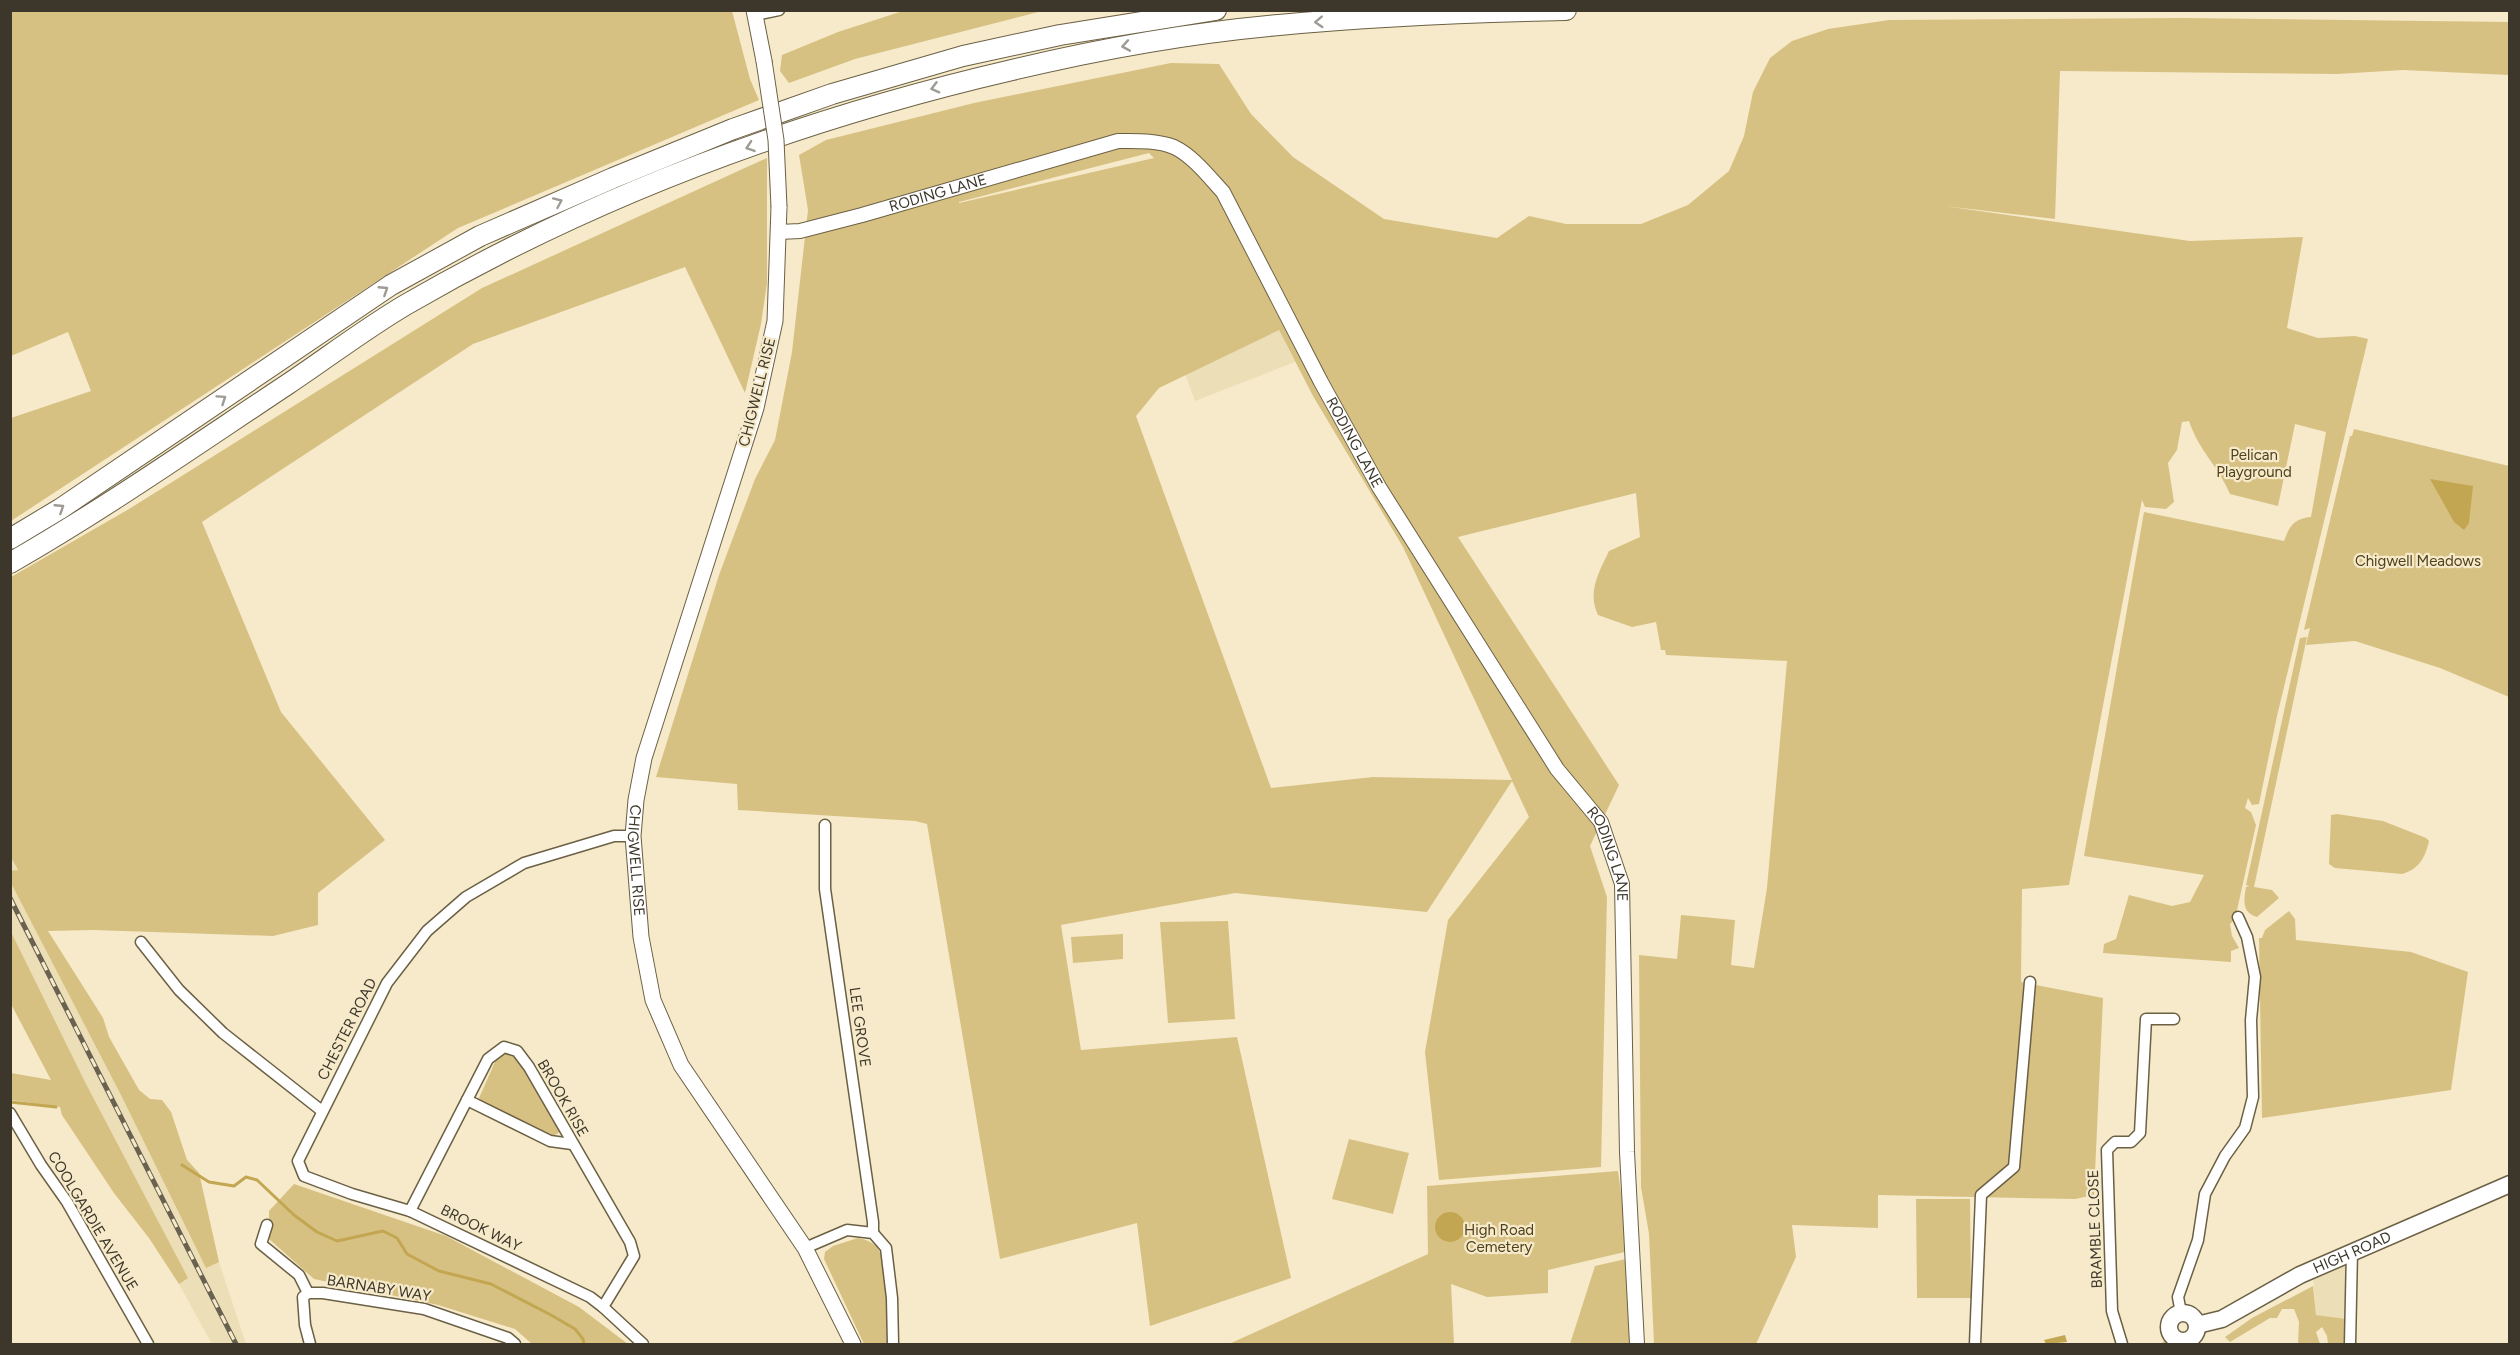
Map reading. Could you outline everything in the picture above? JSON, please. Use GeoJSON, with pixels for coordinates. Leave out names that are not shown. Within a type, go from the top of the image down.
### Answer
{"type":"FeatureCollection","features":[{"type":"Feature","properties":{"kind":"highway"},"geometry":{"type":"LineString","coordinates":[[10,538],[60,509],[391,285],[480,236],[733,129],[832,94],[963,56],[1060,35],[1216,10]]}},
{"type":"Feature","properties":{"kind":"highway"},"geometry":{"type":"LineString","coordinates":[[10,563],[100,509],[403,307],[494,256],[621,196],[837,116],[940,86],[1071,56],[1160,40],[1278,25],[1566,10]]}},
{"type":"Feature","properties":{"kind":"main road"},"geometry":{"type":"LineString","coordinates":[[755,13],[776,141],[779,232]]}},
{"type":"Feature","properties":{"kind":"main road","name":"CHIGWELL RISE"},"geometry":{"type":"LineString","coordinates":[[779,232],[775,321],[756,408],[644,758],[636,800],[633,836],[641,937],[653,1000],[681,1065],[805,1248],[853,1344]]}},
{"type":"Feature","properties":{"kind":"main road","name":"HIGH ROAD"},"geometry":{"type":"LineString","coordinates":[[2181,1313],[2169,1322],[2165,1340],[2187,1341],[2197,1332],[2198,1325],[2222,1319],[2300,1275],[2510,1184]]}},
{"type":"Feature","properties":{"kind":"main road"},"geometry":{"type":"LineString","coordinates":[[2181,1313],[2188,1314],[2195,1319],[2198,1325]]}},
{"type":"Feature","properties":{"kind":"street"},"geometry":{"type":"LineString","coordinates":[[755,13],[779,10]]}},
{"type":"Feature","properties":{"kind":"street","name":"RODING LANE"},"geometry":{"type":"LineString","coordinates":[[779,232],[800,231],[862,215],[1118,141],[1147,141],[1174,147],[1199,166],[1223,192],[1379,487],[1557,769],[1601,822],[1622,884],[1627,1152],[1637,1344]]}},
{"type":"Feature","properties":{"kind":"street","name":"LEE GROVE"},"geometry":{"type":"LineString","coordinates":[[825,825],[825,889],[873,1233],[886,1248],[892,1298],[893,1344]]}},
{"type":"Feature","properties":{"kind":"street","name":"CHESTER ROAD"},"geometry":{"type":"LineString","coordinates":[[298,1161],[387,983],[427,931],[466,897],[524,863],[585,843],[614,836],[633,836]]}},
{"type":"Feature","properties":{"kind":"street"},"geometry":{"type":"LineString","coordinates":[[2181,1313],[2178,1297],[2198,1240],[2205,1194],[2225,1155],[2245,1128],[2253,1097],[2251,1020],[2255,977],[2247,937],[2238,917]]}},
{"type":"Feature","properties":{"kind":"street"},"geometry":{"type":"LineString","coordinates":[[141,942],[179,990],[223,1033],[322,1111]]}},
{"type":"Feature","properties":{"kind":"street"},"geometry":{"type":"LineString","coordinates":[[1976,1344],[1981,1195],[2014,1167],[2030,982]]}},
{"type":"Feature","properties":{"kind":"street","name":"BRAMBLE CLOSE"},"geometry":{"type":"LineString","coordinates":[[2122,1344],[2112,1311],[2108,1150],[2115,1142],[2131,1142],[2140,1133],[2146,1019],[2174,1019]]}},
{"type":"Feature","properties":{"kind":"street","name":"BROOK RISE"},"geometry":{"type":"LineString","coordinates":[[410,1211],[488,1059],[504,1047],[517,1051],[529,1067],[630,1242],[634,1256],[603,1307]]}},
{"type":"Feature","properties":{"kind":"street"},"geometry":{"type":"LineString","coordinates":[[467,1100],[550,1141],[572,1144]]}},
{"type":"Feature","properties":{"kind":"street","name":"COOLGARDIE AVENUE"},"geometry":{"type":"LineString","coordinates":[[10,1113],[41,1165],[68,1202],[148,1344]]}},
{"type":"Feature","properties":{"kind":"street","name":"BROOK WAY"},"geometry":{"type":"LineString","coordinates":[[298,1161],[304,1176],[352,1194],[410,1211],[590,1298],[643,1344]]}},
{"type":"Feature","properties":{"kind":"street"},"geometry":{"type":"LineString","coordinates":[[267,1225],[261,1244],[299,1275],[306,1295],[304,1325],[310,1344]]}},
{"type":"Feature","properties":{"kind":"street"},"geometry":{"type":"LineString","coordinates":[[805,1248],[846,1230],[873,1233]]}},
{"type":"Feature","properties":{"kind":"street"},"geometry":{"type":"LineString","coordinates":[[2350,1344],[2352,1251]]}},
{"type":"Feature","properties":{"kind":"street","name":"BARNABY WAY"},"geometry":{"type":"LineString","coordinates":[[306,1295],[323,1293],[424,1309],[508,1338],[515,1344]]}},
{"type":"Feature","properties":{"kind":"shaded area"},"geometry":{"type":"Polygon","coordinates":[[[1279,330],[1295,362],[1195,401],[1182,365],[1279,330]]]}},
{"type":"Feature","properties":{"kind":"shaded area"},"geometry":{"type":"Polygon","coordinates":[[[2430,479],[2473,486],[2469,523],[2464,530],[2454,522],[2430,479]]]}},
{"type":"Feature","properties":{"kind":"shaded area"},"geometry":{"type":"Polygon","coordinates":[[[10,856],[48,931],[103,1018],[109,1037],[139,1090],[150,1099],[162,1100],[171,1112],[187,1160],[199,1173],[219,1262],[246,1344],[212,1344],[179,1284],[149,1238],[114,1193],[62,1115],[53,1065],[11,969],[10,856]]]}},
{"type":"Feature","properties":{"kind":"shaded area"},"geometry":{"type":"Polygon","coordinates":[[[1450,1212],[1461,1216],[1465,1227],[1461,1238],[1450,1242],[1439,1238],[1435,1227],[1439,1216],[1450,1212]]]}},
{"type":"Feature","properties":{"kind":"shaded area"},"geometry":{"type":"Polygon","coordinates":[[[2350,1260],[2347,1319],[2316,1315],[2313,1276],[2350,1260]]]}},
{"type":"Feature","properties":{"kind":"shaded area"},"geometry":{"type":"Polygon","coordinates":[[[2065,1335],[2067,1342],[2046,1344],[2044,1340],[2065,1335]]]}},
{"type":"Feature","properties":{"kind":"green space"},"geometry":{"type":"Polygon","coordinates":[[[906,10],[1042,11],[855,59],[789,83],[780,71],[782,55],[838,32],[906,10]]]}},
{"type":"Feature","properties":{"kind":"green space"},"geometry":{"type":"Polygon","coordinates":[[[10,11],[732,11],[750,79],[759,100],[458,228],[11,521],[11,418],[91,391],[68,332],[11,356],[10,11]]]}},
{"type":"Feature","properties":{"kind":"green space","name":"Pelican Playground"},"geometry":{"type":"Polygon","coordinates":[[[2182,18],[2509,22],[2509,75],[2403,70],[2337,74],[2060,71],[2055,219],[1944,206],[2190,241],[2303,237],[2287,328],[2318,338],[2355,336],[2368,339],[2277,716],[2259,804],[2252,805],[2248,798],[2245,808],[2251,812],[2256,825],[2235,919],[2230,924],[2232,936],[2239,948],[2231,951],[2231,962],[2103,953],[2104,944],[2116,939],[2129,895],[2172,906],[2190,902],[2204,875],[2084,856],[2144,512],[2284,541],[2293,524],[2300,519],[2311,517],[2326,432],[2295,424],[2278,506],[2230,494],[2198,441],[2189,421],[2182,422],[2177,450],[2168,463],[2174,502],[2166,509],[2145,507],[2142,500],[2069,885],[2022,889],[2021,982],[2103,998],[2094,1195],[2075,1199],[1878,1195],[1878,1228],[1792,1225],[1796,1257],[1756,1344],[1654,1344],[1649,1234],[1641,1187],[1639,955],[1677,959],[1681,915],[1735,920],[1731,965],[1754,968],[1767,888],[1787,661],[1666,655],[1665,650],[1661,650],[1656,622],[1632,627],[1598,615],[1594,590],[1598,574],[1609,551],[1640,537],[1636,493],[1458,537],[1619,785],[1590,846],[1607,897],[1601,1167],[1439,1180],[1425,1052],[1448,920],[1529,817],[1512,781],[1427,912],[1235,893],[1061,925],[1081,1050],[1237,1037],[1291,1278],[1150,1326],[1137,1223],[1000,1259],[927,824],[915,821],[738,810],[737,784],[656,777],[719,575],[755,479],[775,440],[792,352],[808,210],[799,155],[826,140],[974,103],[1171,63],[1219,64],[1251,114],[1293,157],[1384,219],[1497,238],[1529,216],[1566,224],[1641,224],[1688,205],[1729,171],[1744,136],[1753,92],[1770,58],[1792,41],[1828,29],[1889,20],[2182,18]],[[1149,153],[959,202],[959,203],[1154,158],[1149,153]],[[1279,330],[1159,388],[1136,416],[1271,788],[1373,777],[1512,780],[1403,547],[1313,396],[1279,330]]]}},
{"type":"Feature","properties":{"kind":"green space"},"geometry":{"type":"Polygon","coordinates":[[[767,158],[767,283],[761,324],[745,393],[685,267],[473,344],[202,522],[281,712],[385,840],[318,893],[318,925],[273,936],[93,930],[48,931],[103,1018],[109,1037],[139,1090],[150,1099],[162,1100],[171,1112],[187,1160],[199,1173],[219,1262],[206,1268],[121,1095],[11,883],[11,871],[18,870],[10,856],[11,577],[129,509],[482,288],[767,158]]]}},
{"type":"Feature","properties":{"kind":"green space","name":"Chigwell Meadows"},"geometry":{"type":"Polygon","coordinates":[[[2354,429],[2509,466],[2509,697],[2440,668],[2355,641],[2306,645],[2310,628],[2304,630],[2350,436],[2354,429]]]}},
{"type":"Feature","properties":{"kind":"green space"},"geometry":{"type":"Polygon","coordinates":[[[2307,637],[2254,887],[2272,890],[2279,898],[2257,917],[2246,909],[2246,887],[2249,886],[2246,885],[2300,638],[2307,637]]]}},
{"type":"Feature","properties":{"kind":"green space"},"geometry":{"type":"Polygon","coordinates":[[[2331,815],[2383,821],[2426,838],[2429,841],[2423,858],[2417,866],[2402,874],[2335,868],[2329,864],[2331,815]]]}},
{"type":"Feature","properties":{"kind":"green space"},"geometry":{"type":"Polygon","coordinates":[[[2289,911],[2295,919],[2296,940],[2411,952],[2468,972],[2451,1090],[2262,1118],[2259,938],[2262,938],[2265,930],[2289,911]]]}},
{"type":"Feature","properties":{"kind":"green space"},"geometry":{"type":"Polygon","coordinates":[[[1228,921],[1235,1019],[1168,1023],[1160,922],[1228,921]]]}},
{"type":"Feature","properties":{"kind":"green space"},"geometry":{"type":"Polygon","coordinates":[[[11,932],[86,1084],[188,1278],[179,1284],[149,1238],[114,1193],[62,1115],[60,1107],[11,1100],[11,1073],[51,1080],[11,1004],[11,932]]]}},
{"type":"Feature","properties":{"kind":"green space"},"geometry":{"type":"Polygon","coordinates":[[[1123,934],[1123,959],[1073,963],[1071,937],[1123,934]]]}},
{"type":"Feature","properties":{"kind":"green space"},"geometry":{"type":"Polygon","coordinates":[[[506,1050],[517,1051],[564,1129],[552,1137],[484,1106],[479,1098],[498,1055],[506,1050]]]}},
{"type":"Feature","properties":{"kind":"green space"},"geometry":{"type":"Polygon","coordinates":[[[1349,1139],[1409,1153],[1393,1214],[1332,1199],[1349,1139]]]}},
{"type":"Feature","properties":{"kind":"green space","name":"High Road Cemetery"},"geometry":{"type":"Polygon","coordinates":[[[1618,1171],[1629,1251],[1548,1270],[1548,1293],[1487,1297],[1451,1284],[1454,1344],[1229,1344],[1428,1254],[1427,1186],[1618,1171]]]}},
{"type":"Feature","properties":{"kind":"green space"},"geometry":{"type":"Polygon","coordinates":[[[294,1184],[446,1236],[579,1307],[628,1344],[532,1344],[515,1329],[438,1305],[314,1279],[269,1239],[269,1211],[294,1184]]]}},
{"type":"Feature","properties":{"kind":"green space"},"geometry":{"type":"Polygon","coordinates":[[[1916,1199],[1970,1199],[1971,1298],[1917,1298],[1916,1199]]]}},
{"type":"Feature","properties":{"kind":"green space"},"geometry":{"type":"Polygon","coordinates":[[[858,1238],[874,1245],[881,1256],[887,1295],[890,1344],[864,1344],[824,1259],[825,1252],[833,1246],[858,1238]]]}},
{"type":"Feature","properties":{"kind":"green space"},"geometry":{"type":"Polygon","coordinates":[[[1630,1258],[1633,1344],[1570,1344],[1595,1266],[1630,1258]]]}},
{"type":"Feature","properties":{"kind":"green space"},"geometry":{"type":"Polygon","coordinates":[[[2313,1286],[2316,1315],[2347,1319],[2347,1344],[2328,1344],[2322,1327],[2316,1332],[2320,1344],[2298,1344],[2299,1322],[2294,1309],[2282,1309],[2277,1318],[2270,1318],[2230,1342],[2225,1337],[2252,1318],[2313,1286]]]}},
{"type":"Feature","properties":{"kind":"green space"},"geometry":{"type":"Polygon","coordinates":[[[2171,1337],[2187,1342],[2189,1344],[2160,1344],[2171,1337]]]}},
{"type":"Feature","properties":{"kind":"waterway"},"geometry":{"type":"LineString","coordinates":[[10,1102],[56,1107]]}},
{"type":"Feature","properties":{"kind":"waterway"},"geometry":{"type":"LineString","coordinates":[[182,1165],[209,1182],[234,1186],[246,1177],[257,1180],[294,1215],[317,1232],[337,1241],[383,1231],[397,1238],[407,1254],[439,1271],[491,1284],[551,1315],[575,1329],[584,1344]]}},
{"type":"Feature","properties":{"kind":"railway"},"geometry":{"type":"LineString","coordinates":[[10,898],[236,1344]]}}]}
